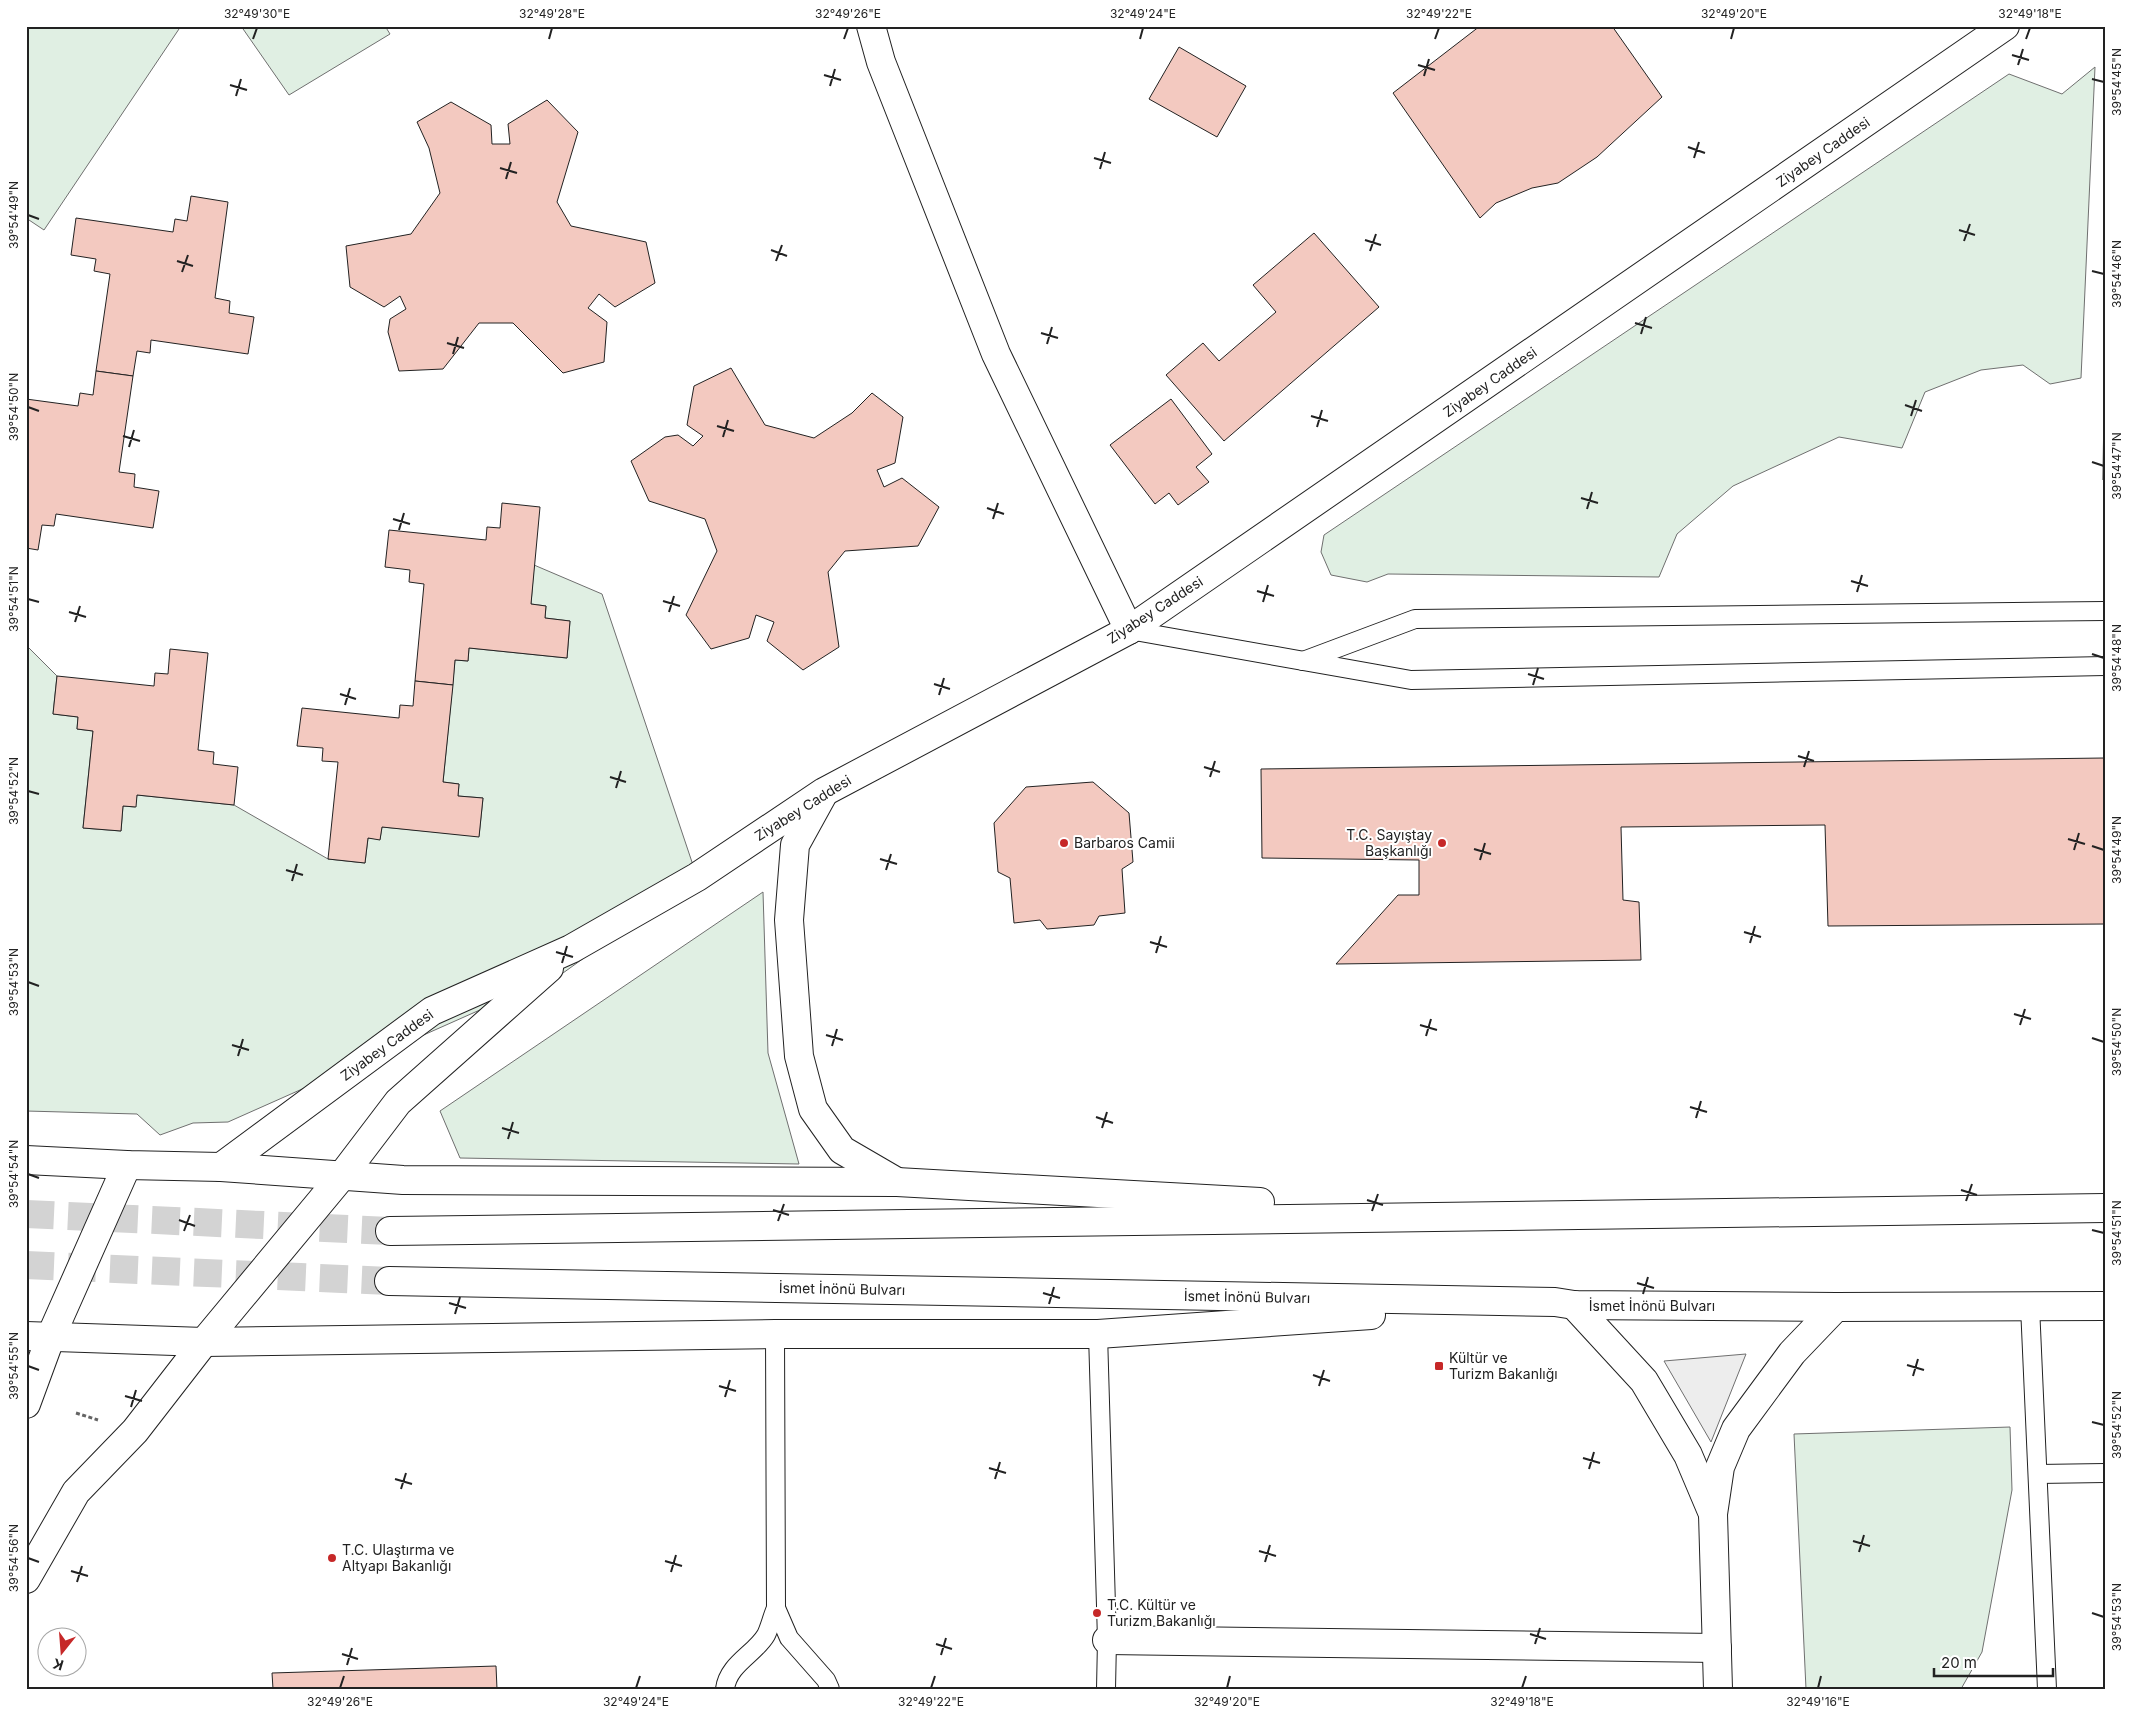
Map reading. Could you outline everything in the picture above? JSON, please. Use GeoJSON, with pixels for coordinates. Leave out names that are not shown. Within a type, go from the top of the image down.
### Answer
{"type":"FeatureCollection","features":[{"type":"Feature","properties":{"kind":"main road"},"geometry":{"type":"LineString","coordinates":[[872,26],[881,62],[996,354],[1129,630]]}},
{"type":"Feature","properties":{"kind":"main road","name":"Ziyabey Caddesi"},"geometry":{"type":"LineString","coordinates":[[221,1167],[432,1011],[571,949],[697,877],[824,792],[1129,630],[2005,26]]}},
{"type":"Feature","properties":{"kind":"main road"},"geometry":{"type":"LineString","coordinates":[[824,792],[795,845],[789,920],[799,1056],[813,1109],[842,1150],[897,1182]]}},
{"type":"Feature","properties":{"kind":"main road"},"geometry":{"type":"LineString","coordinates":[[26,1579],[76,1492],[135,1432],[204,1342],[341,1177],[398,1102],[571,949]]}},
{"type":"Feature","properties":{"kind":"main road"},"geometry":{"type":"LineString","coordinates":[[26,1160],[221,1167],[404,1180],[897,1182],[1499,1215]]}},
{"type":"Feature","properties":{"kind":"main road"},"geometry":{"type":"LineString","coordinates":[[26,1404],[38,1336],[127,1165]]}},
{"type":"Feature","properties":{"kind":"main road"},"geometry":{"type":"LineString","coordinates":[[390,1231],[2105,1208]]}},
{"type":"Feature","properties":{"kind":"main road","name":"İsmet İnönü Bulvarı"},"geometry":{"type":"LineString","coordinates":[[389,1281],[1564,1304],[1836,1307],[2105,1306]]}},
{"type":"Feature","properties":{"kind":"main road"},"geometry":{"type":"LineString","coordinates":[[38,1336],[204,1342],[774,1334],[1098,1334],[1564,1304],[1644,1381],[1688,1455],[1713,1514]]}},
{"type":"Feature","properties":{"kind":"main road"},"geometry":{"type":"LineString","coordinates":[[1718,1689],[1713,1514],[1720,1467],[1736,1429],[1792,1353],[1836,1307]]}},
{"type":"Feature","properties":{"kind":"main road"},"geometry":{"type":"LineString","coordinates":[[1108,1640],[1717,1648]]}},
{"type":"Feature","properties":{"kind":"lane"},"geometry":{"type":"LineString","coordinates":[[1302,661],[1415,619],[2105,612]]}},
{"type":"Feature","properties":{"kind":"lane"},"geometry":{"type":"LineString","coordinates":[[1129,630],[1411,680],[2105,666]]}},
{"type":"Feature","properties":{"kind":"lane"},"geometry":{"type":"LineString","coordinates":[[2030,1306],[2047,1689]]}},
{"type":"Feature","properties":{"kind":"lane"},"geometry":{"type":"LineString","coordinates":[[2068,1306],[2105,1314]]}},
{"type":"Feature","properties":{"kind":"lane"},"geometry":{"type":"LineString","coordinates":[[725,1689],[726,1683],[741,1660],[765,1636],[776,1608],[774,1334]]}},
{"type":"Feature","properties":{"kind":"lane"},"geometry":{"type":"LineString","coordinates":[[1098,1334],[1108,1640],[1106,1689]]}},
{"type":"Feature","properties":{"kind":"lane"},"geometry":{"type":"LineString","coordinates":[[2038,1474],[2105,1473]]}},
{"type":"Feature","properties":{"kind":"lane"},"geometry":{"type":"LineString","coordinates":[[776,1608],[789,1638],[826,1680],[830,1689]]}},
{"type":"Feature","properties":{"kind":"green space"},"geometry":{"type":"Polygon","coordinates":[[[26,26],[181,26],[44,230],[26,218],[26,26]]]}},
{"type":"Feature","properties":{"kind":"green space"},"geometry":{"type":"Polygon","coordinates":[[[241,26],[385,26],[390,34],[289,95],[241,26]]]}},
{"type":"Feature","properties":{"kind":"green space"},"geometry":{"type":"Polygon","coordinates":[[[2095,67],[2081,378],[2050,384],[2023,365],[1981,370],[1925,392],[1902,448],[1839,437],[1733,486],[1677,534],[1659,577],[1388,574],[1367,582],[1331,575],[1321,552],[1324,535],[2009,74],[2062,94],[2095,67]]]}},
{"type":"Feature","properties":{"kind":"green space"},"geometry":{"type":"Polygon","coordinates":[[[534,565],[602,594],[697,877],[563,973],[228,1122],[193,1123],[160,1135],[137,1114],[26,1111],[26,645],[57,676],[53,714],[78,717],[77,729],[93,731],[83,828],[121,831],[123,806],[135,807],[137,795],[234,805],[328,859],[365,863],[368,838],[380,839],[382,827],[479,836],[483,798],[458,796],[459,784],[443,782],[455,660],[468,661],[469,648],[567,658],[570,621],[545,618],[546,606],[531,604],[534,565]]]}},
{"type":"Feature","properties":{"kind":"green space"},"geometry":{"type":"Polygon","coordinates":[[[763,892],[768,1053],[799,1164],[460,1158],[440,1111],[763,892]]]}},
{"type":"Feature","properties":{"kind":"green space"},"geometry":{"type":"Polygon","coordinates":[[[2010,1427],[2012,1490],[1982,1652],[1961,1689],[1806,1689],[1794,1434],[2010,1427]]]}},
{"type":"Feature","properties":{"kind":"shaded area"},"geometry":{"type":"Polygon","coordinates":[[[1746,1354],[1711,1442],[1664,1361],[1746,1354]]]}},
{"type":"Feature","properties":{"kind":"building"},"geometry":{"type":"Polygon","coordinates":[[[1480,26],[1612,26],[1662,97],[1597,157],[1558,183],[1532,188],[1496,203],[1480,218],[1393,93],[1480,26]]]}},
{"type":"Feature","properties":{"kind":"building"},"geometry":{"type":"Polygon","coordinates":[[[1179,47],[1246,86],[1217,137],[1149,99],[1179,47]]]}},
{"type":"Feature","properties":{"kind":"building"},"geometry":{"type":"Polygon","coordinates":[[[547,100],[578,132],[557,202],[571,226],[646,242],[655,283],[615,307],[599,294],[588,308],[607,322],[604,362],[563,373],[513,323],[479,323],[443,369],[399,371],[388,332],[390,319],[406,309],[400,296],[384,307],[350,287],[346,246],[411,234],[440,193],[429,148],[417,122],[451,102],[491,125],[492,144],[510,144],[508,124],[547,100]]]}},
{"type":"Feature","properties":{"kind":"building"},"geometry":{"type":"Polygon","coordinates":[[[191,196],[228,202],[215,298],[230,301],[229,313],[254,317],[248,354],[151,340],[150,353],[137,351],[133,376],[96,371],[110,274],[94,271],[96,259],[71,255],[76,218],[173,232],[175,219],[187,221],[191,196]]]}},
{"type":"Feature","properties":{"kind":"building"},"geometry":{"type":"Polygon","coordinates":[[[1314,233],[1379,307],[1224,441],[1166,375],[1203,343],[1219,361],[1276,312],[1253,285],[1314,233]]]}},
{"type":"Feature","properties":{"kind":"building"},"geometry":{"type":"Polygon","coordinates":[[[2105,319],[2105,480],[2103,480],[2105,319]]]}},
{"type":"Feature","properties":{"kind":"building"},"geometry":{"type":"Polygon","coordinates":[[[731,368],[765,425],[814,438],[852,413],[872,393],[903,417],[895,463],[877,470],[884,487],[902,478],[939,507],[918,546],[845,551],[828,572],[839,647],[803,670],[767,641],[774,622],[756,615],[749,638],[711,649],[686,615],[717,551],[705,519],[649,501],[631,461],[665,437],[678,435],[693,446],[703,436],[687,425],[694,386],[731,368]]]}},
{"type":"Feature","properties":{"kind":"building"},"geometry":{"type":"Polygon","coordinates":[[[96,371],[133,376],[119,472],[135,474],[134,487],[159,491],[153,528],[56,514],[54,526],[42,525],[38,550],[26,548],[26,399],[78,406],[80,393],[93,395],[96,371]]]}},
{"type":"Feature","properties":{"kind":"building"},"geometry":{"type":"Polygon","coordinates":[[[1171,399],[1212,454],[1196,467],[1209,482],[1178,505],[1169,493],[1155,504],[1110,445],[1171,399]]]}},
{"type":"Feature","properties":{"kind":"building"},"geometry":{"type":"Polygon","coordinates":[[[502,503],[540,507],[531,604],[546,606],[545,618],[570,621],[567,658],[469,648],[468,661],[455,660],[453,685],[415,681],[424,584],[409,582],[410,570],[385,567],[389,530],[486,540],[487,527],[500,528],[502,503]]]}},
{"type":"Feature","properties":{"kind":"building"},"geometry":{"type":"Polygon","coordinates":[[[170,649],[208,653],[198,750],[214,752],[213,764],[238,767],[234,805],[137,795],[136,807],[123,806],[121,831],[83,828],[93,731],[77,729],[78,717],[53,714],[57,676],[154,686],[155,673],[168,674],[170,649]]]}},
{"type":"Feature","properties":{"kind":"building"},"geometry":{"type":"Polygon","coordinates":[[[415,681],[453,685],[443,782],[459,784],[458,796],[483,798],[479,837],[382,827],[380,840],[368,838],[365,863],[328,859],[338,762],[322,761],[323,748],[297,746],[302,708],[399,718],[400,705],[413,706],[415,681]]]}},
{"type":"Feature","properties":{"kind":"building","name":"T.C. Sayıştay Başkanlığı"},"geometry":{"type":"Polygon","coordinates":[[[2104,719],[2105,924],[1828,926],[1825,825],[1621,827],[1623,900],[1639,902],[1641,960],[1336,964],[1398,895],[1419,895],[1419,860],[1262,858],[1261,769],[2104,758],[2104,719]]]}},
{"type":"Feature","properties":{"kind":"building","name":"Barbaros Camii"},"geometry":{"type":"Polygon","coordinates":[[[1093,782],[1129,813],[1133,862],[1122,869],[1125,913],[1099,916],[1094,925],[1047,929],[1040,920],[1014,923],[1010,878],[998,872],[994,823],[1026,787],[1093,782]]]}},
{"type":"Feature","properties":{"kind":"building"},"geometry":{"type":"Polygon","coordinates":[[[496,1666],[497,1689],[273,1689],[272,1673],[496,1666]]]}},
{"type":"Feature","properties":{"kind":"tunnel"},"geometry":{"type":"LineString","coordinates":[[26,1214],[390,1231]]}},
{"type":"Feature","properties":{"kind":"tunnel"},"geometry":{"type":"LineString","coordinates":[[26,1265],[389,1281]]}},
{"type":"Feature","properties":{"kind":"place","name":"Barbaros Camii"},"geometry":{"type":"Point","coordinates":[1064,843]}},
{"type":"Feature","properties":{"kind":"place","name":"T.C. Sayıştay Başkanlığı"},"geometry":{"type":"Point","coordinates":[1442,843]}},
{"type":"Feature","properties":{"kind":"place","name":"Kültür ve Turizm Bakanlığı"},"geometry":{"type":"Point","coordinates":[1439,1366]}},
{"type":"Feature","properties":{"kind":"place","name":"T.C. Ulaştırma ve Altyapı Bakanlığı"},"geometry":{"type":"Point","coordinates":[332,1558]}},
{"type":"Feature","properties":{"kind":"place","name":"T.C. Kültür ve Turizm Bakanlığı"},"geometry":{"type":"Point","coordinates":[1097,1613]}}]}
